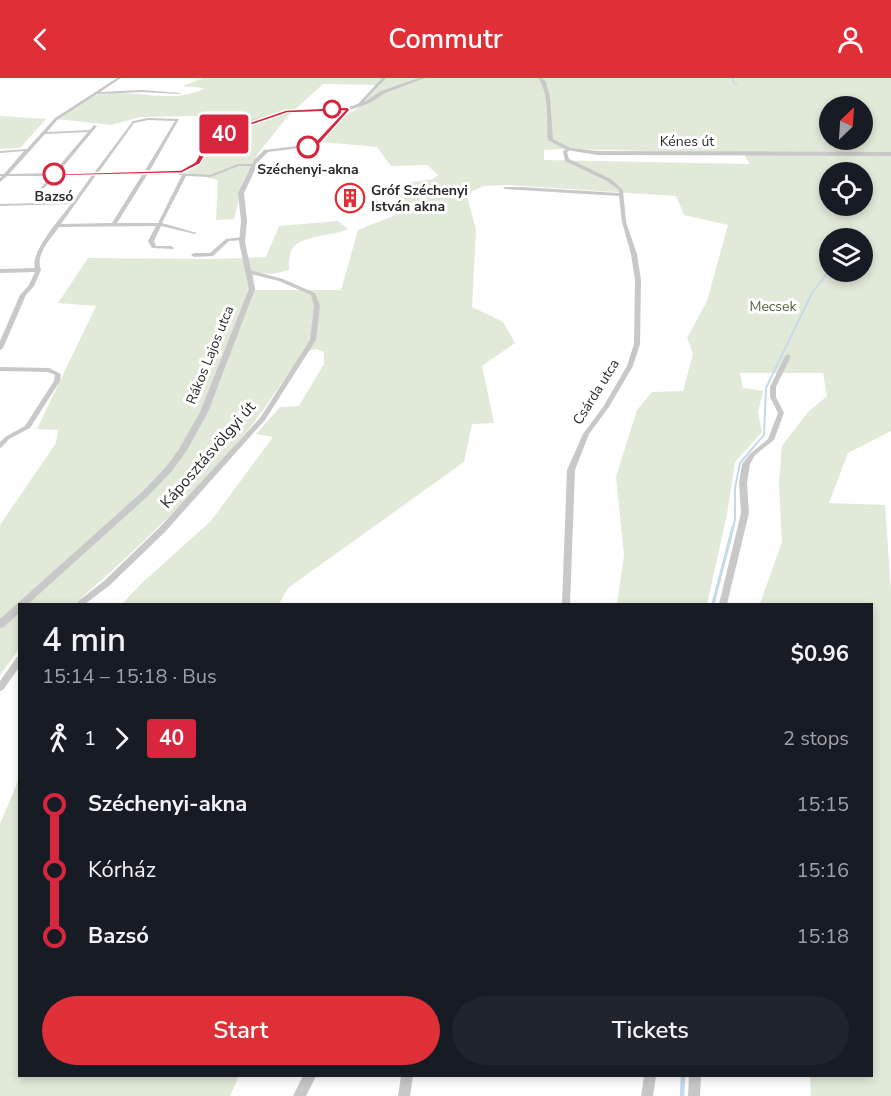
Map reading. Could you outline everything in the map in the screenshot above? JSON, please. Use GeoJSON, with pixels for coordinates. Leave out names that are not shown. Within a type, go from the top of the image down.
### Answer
{"type":"FeatureCollection","features":[{"type":"Feature","properties":{"kind":"street"},"geometry":{"type":"LineString","coordinates":[[0,181],[56,119],[119,78]]}},
{"type":"Feature","properties":{"kind":"street"},"geometry":{"type":"LineString","coordinates":[[358,106],[384,78]]}},
{"type":"Feature","properties":{"kind":"street"},"geometry":{"type":"LineString","coordinates":[[175,173],[198,163],[207,146],[235,129],[281,113],[348,109],[383,92],[423,78]]}},
{"type":"Feature","properties":{"kind":"street"},"geometry":{"type":"LineString","coordinates":[[521,188],[622,195],[621,190],[609,180],[567,160],[565,151],[569,149],[551,140],[549,101],[544,90],[544,81],[540,78]]}},
{"type":"Feature","properties":{"kind":"street"},"geometry":{"type":"LineString","coordinates":[[97,93],[142,91],[179,93]]}},
{"type":"Feature","properties":{"kind":"street","name":"Rákos Lajos utca"},"geometry":{"type":"LineString","coordinates":[[23,603],[145,494],[169,469],[183,450],[204,411],[252,289],[242,239],[244,221],[241,194],[255,165],[268,150],[315,146],[348,109]]}},
{"type":"Feature","properties":{"kind":"street"},"geometry":{"type":"LineString","coordinates":[[207,146],[203,144],[202,139],[205,133],[212,129],[211,123],[214,115]]}},
{"type":"Feature","properties":{"kind":"street"},"geometry":{"type":"LineString","coordinates":[[0,348],[22,295],[31,286],[38,270],[36,264],[39,251],[134,121],[178,120],[114,225]]}},
{"type":"Feature","properties":{"kind":"street"},"geometry":{"type":"LineString","coordinates":[[42,189],[95,126]]}},
{"type":"Feature","properties":{"kind":"street"},"geometry":{"type":"LineString","coordinates":[[42,133],[91,131]]}},
{"type":"Feature","properties":{"kind":"street","name":"Kénes út"},"geometry":{"type":"LineString","coordinates":[[569,149],[621,153],[891,154]]}},
{"type":"Feature","properties":{"kind":"street"},"geometry":{"type":"LineString","coordinates":[[0,152],[27,150]]}},
{"type":"Feature","properties":{"kind":"street"},"geometry":{"type":"LineString","coordinates":[[3,175],[175,173],[211,176],[238,165],[255,165]]}},
{"type":"Feature","properties":{"kind":"street"},"geometry":{"type":"LineString","coordinates":[[171,248],[152,245],[151,241],[185,174]]}},
{"type":"Feature","properties":{"kind":"street","name":"Csárda utca"},"geometry":{"type":"LineString","coordinates":[[566,603],[571,470],[586,434],[606,407],[630,366],[637,344],[638,280],[634,254],[624,222],[622,195]]}},
{"type":"Feature","properties":{"kind":"street"},"geometry":{"type":"LineString","coordinates":[[0,205],[74,203]]}},
{"type":"Feature","properties":{"kind":"street"},"geometry":{"type":"LineString","coordinates":[[59,226],[160,224],[195,233]]}},
{"type":"Feature","properties":{"kind":"street"},"geometry":{"type":"LineString","coordinates":[[194,255],[211,255],[228,240],[242,239]]}},
{"type":"Feature","properties":{"kind":"street"},"geometry":{"type":"LineString","coordinates":[[0,271],[38,270]]}},
{"type":"Feature","properties":{"kind":"street","name":"Káposztásvölgyi út"},"geometry":{"type":"LineString","coordinates":[[81,603],[107,583],[195,495],[262,419],[310,347],[317,306],[313,294],[281,280],[249,272]]}},
{"type":"Feature","properties":{"kind":"street"},"geometry":{"type":"LineString","coordinates":[[723,603],[745,513],[744,473],[753,454],[771,440],[776,429],[782,413],[773,397],[773,387],[788,356]]}},
{"type":"Feature","properties":{"kind":"street"},"geometry":{"type":"LineString","coordinates":[[0,369],[49,370],[58,374],[57,381],[28,427],[7,438],[0,446]]}},
{"type":"Feature","properties":{"kind":"street","name":"Rákos Lajos utca"},"geometry":{"type":"LineString","coordinates":[[0,625],[18,608]]}},
{"type":"Feature","properties":{"kind":"street"},"geometry":{"type":"LineString","coordinates":[[0,688],[18,662]]}},
{"type":"Feature","properties":{"kind":"street"},"geometry":{"type":"LineString","coordinates":[[299,1096],[309,1077]]}},
{"type":"Feature","properties":{"kind":"street"},"geometry":{"type":"LineString","coordinates":[[404,1096],[406,1077]]}},
{"type":"Feature","properties":{"kind":"street"},"geometry":{"type":"LineString","coordinates":[[647,1096],[650,1077]]}},
{"type":"Feature","properties":{"kind":"street"},"geometry":{"type":"LineString","coordinates":[[694,1096],[695,1077]]}},
{"type":"Feature","properties":{"kind":"green space","name":"Mecsek"},"geometry":{"type":"Polygon","coordinates":[[[203,78],[891,78],[891,431],[848,453],[829,503],[885,505],[891,590],[891,1096],[811,1096],[810,1077],[873,1077],[873,603],[760,603],[782,542],[779,484],[782,446],[808,412],[827,396],[823,373],[740,373],[743,388],[763,391],[758,412],[762,432],[735,462],[727,514],[707,603],[617,603],[624,555],[616,477],[637,410],[652,392],[683,391],[693,354],[687,338],[707,301],[728,225],[684,215],[676,196],[507,185],[484,186],[472,191],[468,199],[476,230],[472,307],[503,322],[515,343],[482,366],[494,423],[472,424],[464,462],[288,588],[280,603],[123,603],[211,521],[273,437],[256,434],[280,407],[299,406],[324,364],[324,352],[316,349],[304,352],[228,454],[165,521],[97,584],[75,603],[18,603],[18,650],[0,675],[0,525],[56,443],[58,430],[37,429],[96,306],[58,303],[88,258],[266,257],[279,226],[338,221],[348,229],[308,239],[295,246],[290,253],[289,270],[273,274],[253,273],[255,290],[341,290],[358,230],[408,210],[393,185],[433,179],[438,175],[427,165],[391,166],[377,147],[323,142],[332,124],[358,108],[380,85],[323,84],[289,115],[259,152],[243,181],[234,219],[216,220],[218,180],[185,172],[196,166],[203,158],[209,136],[241,115],[140,117],[111,125],[56,119],[96,95],[123,93],[179,96],[205,88],[182,86],[203,78]],[[561,149],[544,150],[544,160],[750,164],[743,153],[561,149]]]}},
{"type":"Feature","properties":{"kind":"green space"},"geometry":{"type":"Polygon","coordinates":[[[0,116],[46,119],[20,148],[0,149],[0,116]]]}},
{"type":"Feature","properties":{"kind":"green space"},"geometry":{"type":"Polygon","coordinates":[[[18,781],[18,1077],[239,1077],[230,1096],[0,1096],[0,824],[18,781]]]}},
{"type":"Feature","properties":{"kind":"waterway"},"geometry":{"type":"LineString","coordinates":[[733,78],[733,82],[737,85]]}},
{"type":"Feature","properties":{"kind":"waterway"},"geometry":{"type":"LineString","coordinates":[[733,528],[735,488],[740,463],[764,435],[766,388],[812,293],[820,282]]}},
{"type":"Feature","properties":{"kind":"waterway"},"geometry":{"type":"LineString","coordinates":[[713,603],[733,527]]}},
{"type":"Feature","properties":{"kind":"waterway"},"geometry":{"type":"LineString","coordinates":[[682,1096],[683,1077]]}},
{"type":"Feature","properties":{"kind":"bus line","name":"40"},"geometry":{"type":"LineString","coordinates":[[54,174],[175,173],[198,163],[207,146],[235,129],[286,112],[348,109],[315,146],[308,147]]}},
{"type":"Feature","properties":{"kind":"place","name":"Széchenyi-akna"},"geometry":{"type":"Point","coordinates":[308,147]}},
{"type":"Feature","properties":{"kind":"place","name":"Bazsó"},"geometry":{"type":"Point","coordinates":[54,174]}},
{"type":"Feature","properties":{"kind":"place","name":"Gróf Széchenyi István akna"},"geometry":{"type":"Point","coordinates":[350,198]}}]}
